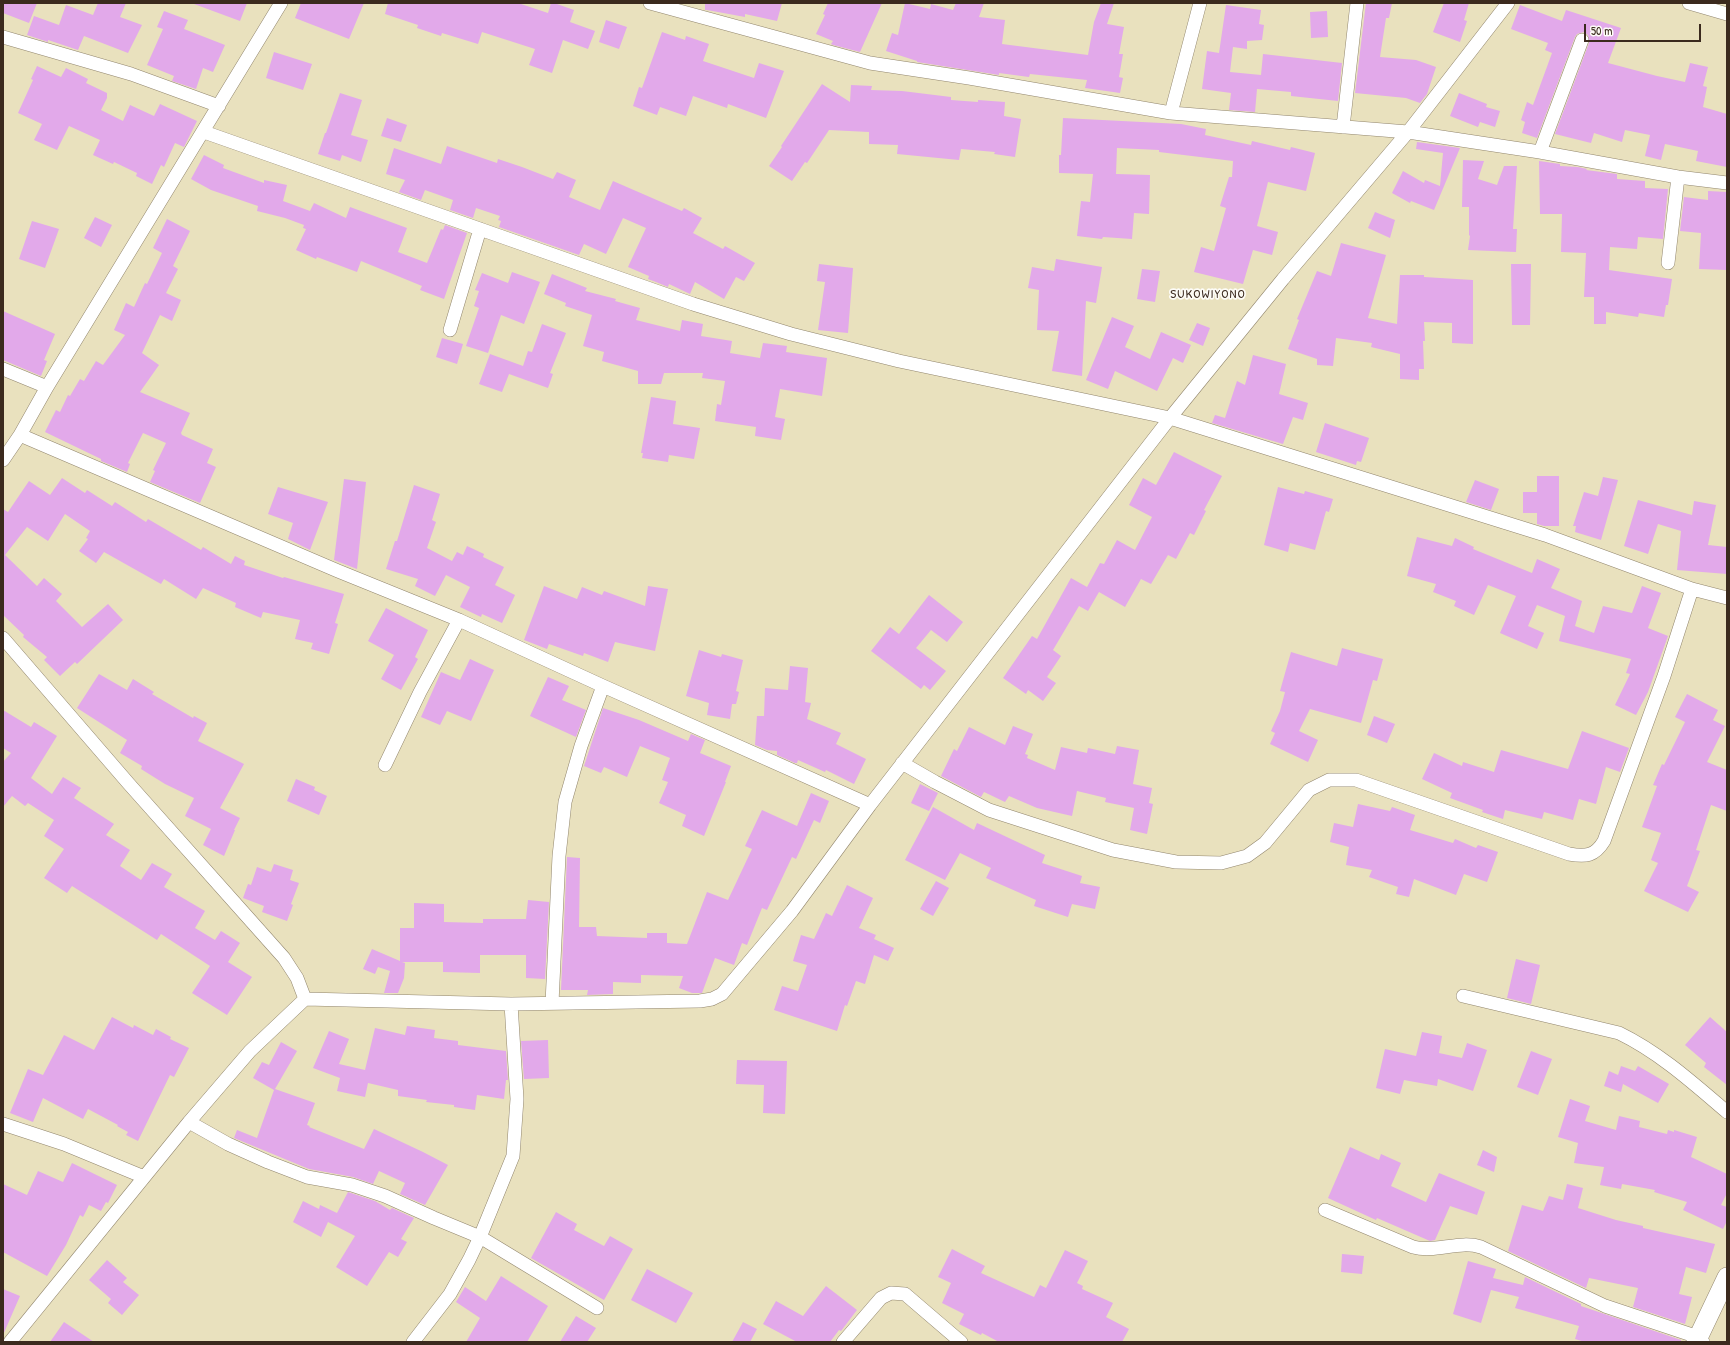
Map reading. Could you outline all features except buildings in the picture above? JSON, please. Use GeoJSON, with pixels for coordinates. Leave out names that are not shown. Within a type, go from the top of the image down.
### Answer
{"type":"FeatureCollection","features":[{"type":"Feature","properties":{"kind":"street"},"geometry":{"type":"LineString","coordinates":[[3,460],[20,435],[47,387],[204,132],[281,3]]}},
{"type":"Feature","properties":{"kind":"street"},"geometry":{"type":"LineString","coordinates":[[650,3],[870,62],[1171,113],[1408,132],[1540,152],[1678,177],[1727,183]]}},
{"type":"Feature","properties":{"kind":"street"},"geometry":{"type":"LineString","coordinates":[[1171,113],[1200,3]]}},
{"type":"Feature","properties":{"kind":"street"},"geometry":{"type":"LineString","coordinates":[[1343,127],[1358,3]]}},
{"type":"Feature","properties":{"kind":"street"},"geometry":{"type":"LineString","coordinates":[[10,1342],[189,1122],[250,1051],[305,998],[510,1004],[700,1001],[722,994],[792,911],[902,763],[1170,418],[1283,279],[1408,132],[1508,3]]}},
{"type":"Feature","properties":{"kind":"street"},"geometry":{"type":"LineString","coordinates":[[1689,3],[1727,14]]}},
{"type":"Feature","properties":{"kind":"street"},"geometry":{"type":"LineString","coordinates":[[3,37],[131,74],[219,106]]}},
{"type":"Feature","properties":{"kind":"street"},"geometry":{"type":"LineString","coordinates":[[1540,152],[1582,40]]}},
{"type":"Feature","properties":{"kind":"street"},"geometry":{"type":"LineString","coordinates":[[204,132],[693,304],[791,334],[900,361],[1170,418],[1545,535],[1692,589],[1727,598]]}},
{"type":"Feature","properties":{"kind":"street"},"geometry":{"type":"LineString","coordinates":[[1668,263],[1678,177]]}},
{"type":"Feature","properties":{"kind":"street"},"geometry":{"type":"LineString","coordinates":[[450,330],[480,229]]}},
{"type":"Feature","properties":{"kind":"street"},"geometry":{"type":"LineString","coordinates":[[3,369],[47,387]]}},
{"type":"Feature","properties":{"kind":"street"},"geometry":{"type":"LineString","coordinates":[[20,435],[338,571],[459,620],[870,805]]}},
{"type":"Feature","properties":{"kind":"street"},"geometry":{"type":"LineString","coordinates":[[902,763],[989,810],[1113,850],[1176,862],[1221,863],[1247,856],[1266,844],[1309,790],[1329,780],[1356,780],[1526,840],[1569,854],[1583,856],[1598,851],[1604,841],[1664,676],[1692,589]]}},
{"type":"Feature","properties":{"kind":"street"},"geometry":{"type":"LineString","coordinates":[[385,765],[420,692],[459,620]]}},
{"type":"Feature","properties":{"kind":"street"},"geometry":{"type":"LineString","coordinates":[[3,638],[129,784],[284,958],[297,978],[305,998]]}},
{"type":"Feature","properties":{"kind":"street"},"geometry":{"type":"LineString","coordinates":[[552,1003],[559,856],[565,802],[582,746],[603,686]]}},
{"type":"Feature","properties":{"kind":"street"},"geometry":{"type":"LineString","coordinates":[[1463,996],[1619,1033],[1640,1043],[1680,1072],[1727,1112]]}},
{"type":"Feature","properties":{"kind":"street"},"geometry":{"type":"LineString","coordinates":[[413,1342],[450,1294],[480,1237],[513,1156],[517,1098],[510,1004]]}},
{"type":"Feature","properties":{"kind":"street"},"geometry":{"type":"LineString","coordinates":[[189,1122],[228,1144],[268,1162],[306,1177],[352,1185],[385,1196],[480,1237],[597,1308]]}},
{"type":"Feature","properties":{"kind":"street"},"geometry":{"type":"LineString","coordinates":[[3,1124],[64,1144],[144,1177]]}},
{"type":"Feature","properties":{"kind":"street"},"geometry":{"type":"LineString","coordinates":[[1325,1210],[1423,1250],[1472,1244],[1481,1247],[1605,1306],[1699,1340],[1727,1277]]}},
{"type":"Feature","properties":{"kind":"street"},"geometry":{"type":"LineString","coordinates":[[843,1342],[881,1298],[892,1293],[905,1294],[961,1342]]}},
{"type":"Feature","properties":{"kind":"district","name":"SUKOWIYONO"},"geometry":{"type":"Point","coordinates":[1208,295]}}]}
